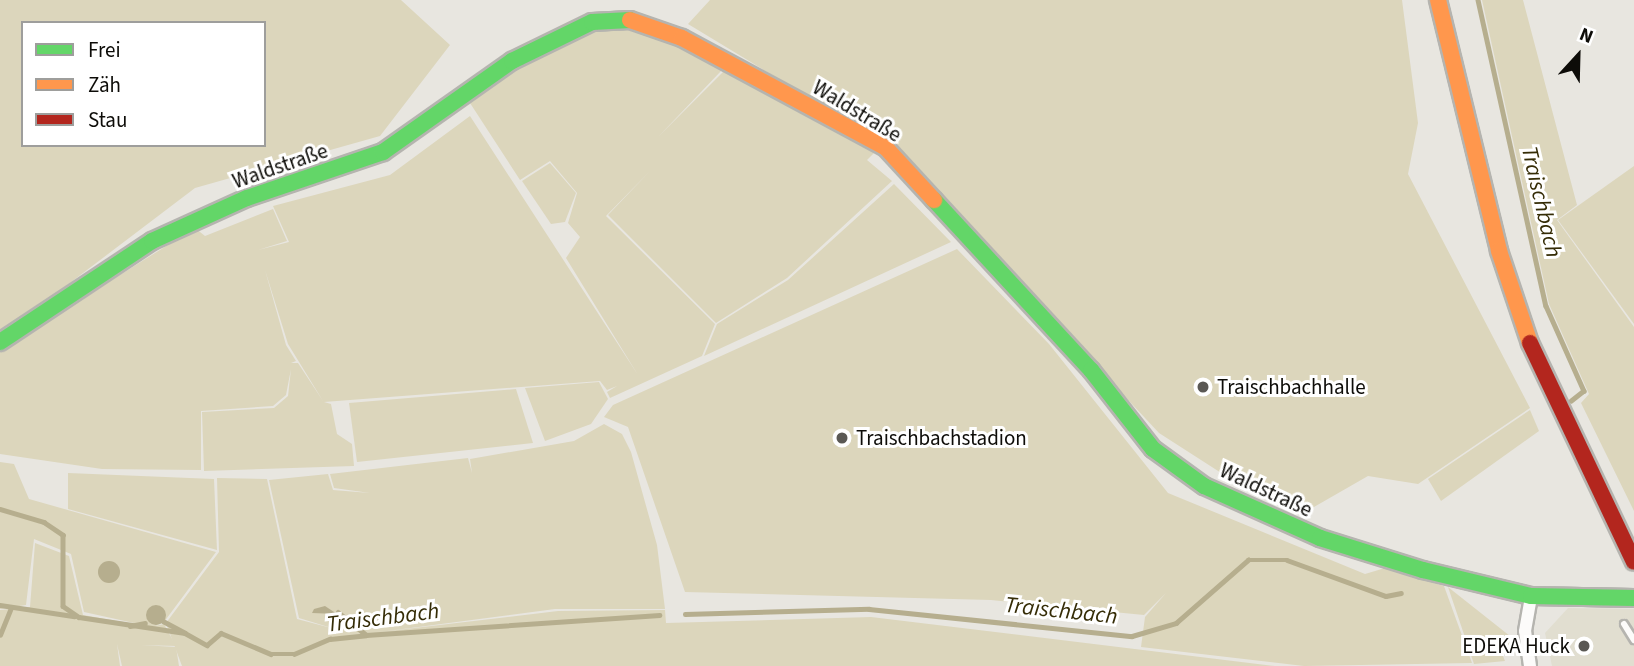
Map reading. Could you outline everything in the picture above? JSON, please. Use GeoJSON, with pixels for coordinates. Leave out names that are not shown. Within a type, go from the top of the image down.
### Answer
{"type":"FeatureCollection","features":[{"type":"Feature","properties":{"kind":"street"},"geometry":{"type":"LineString","coordinates":[[1438,0],[1499,251],[1532,349],[1634,562]]}},
{"type":"Feature","properties":{"kind":"street","name":"Waldstraße"},"geometry":{"type":"LineString","coordinates":[[0,342],[152,241],[247,198],[383,152],[512,61],[592,22],[629,20],[682,38],[886,148],[1082,360],[1153,449],[1204,486],[1320,538],[1531,596],[1634,598]]}},
{"type":"Feature","properties":{"kind":"street"},"geometry":{"type":"LineString","coordinates":[[1530,666],[1525,631],[1531,596]]}},
{"type":"Feature","properties":{"kind":"lane"},"geometry":{"type":"LineString","coordinates":[[1624,624],[1634,640]]}},
{"type":"Feature","properties":{"kind":"shaded area"},"geometry":{"type":"Polygon","coordinates":[[[0,0],[401,0],[450,45],[380,136],[195,188],[0,336],[0,0]]]}},
{"type":"Feature","properties":{"kind":"shaded area"},"geometry":{"type":"Polygon","coordinates":[[[710,0],[1402,0],[1418,123],[1408,174],[1530,408],[1418,484],[1368,476],[1307,511],[1229,478],[1159,433],[894,149],[688,24],[710,0]]]}},
{"type":"Feature","properties":{"kind":"shaded area"},"geometry":{"type":"Polygon","coordinates":[[[1482,0],[1523,0],[1577,205],[1557,220],[1634,327],[1634,511],[1581,403],[1589,394],[1549,304],[1482,0]]]}},
{"type":"Feature","properties":{"kind":"shaded area"},"geometry":{"type":"Polygon","coordinates":[[[623,27],[663,39],[722,70],[658,137],[724,71],[877,150],[867,160],[892,181],[787,278],[716,323],[608,215],[651,170],[606,216],[715,324],[702,356],[610,398],[607,392],[617,386],[607,390],[600,381],[324,402],[331,404],[337,434],[352,444],[354,466],[204,471],[202,412],[274,408],[288,396],[291,369],[286,395],[273,406],[201,411],[201,470],[102,469],[0,454],[0,350],[195,228],[205,236],[273,209],[287,241],[258,250],[289,242],[273,206],[390,175],[470,116],[638,375],[566,258],[580,237],[568,223],[577,193],[550,161],[520,180],[470,103],[507,73],[589,29],[623,27]],[[265,270],[286,345],[296,361],[291,363],[298,363],[323,401],[288,344],[265,270]]]}},
{"type":"Feature","properties":{"kind":"shaded area"},"geometry":{"type":"Polygon","coordinates":[[[550,163],[576,193],[565,222],[551,224],[522,181],[550,163]]]}},
{"type":"Feature","properties":{"kind":"shaded area"},"geometry":{"type":"Polygon","coordinates":[[[1634,166],[1634,324],[1558,220],[1634,166]]]}},
{"type":"Feature","properties":{"kind":"shaded area"},"geometry":{"type":"Polygon","coordinates":[[[894,184],[951,242],[704,356],[717,324],[788,280],[894,184]]]}},
{"type":"Feature","properties":{"kind":"shaded area"},"geometry":{"type":"Polygon","coordinates":[[[957,249],[1049,344],[1168,493],[1365,574],[1385,568],[1444,586],[1472,663],[1304,666],[1141,647],[1145,617],[1166,593],[1144,615],[991,600],[685,592],[628,427],[604,417],[613,405],[957,249]]]}},
{"type":"Feature","properties":{"kind":"shaded area"},"geometry":{"type":"Polygon","coordinates":[[[599,382],[608,399],[591,424],[545,441],[525,388],[599,382]]]}},
{"type":"Feature","properties":{"kind":"shaded area"},"geometry":{"type":"Polygon","coordinates":[[[516,389],[533,443],[357,462],[349,403],[516,389]]]}},
{"type":"Feature","properties":{"kind":"shaded area"},"geometry":{"type":"Polygon","coordinates":[[[1530,410],[1539,431],[1441,501],[1428,479],[1530,410]]]}},
{"type":"Feature","properties":{"kind":"shaded area"},"geometry":{"type":"Polygon","coordinates":[[[604,424],[622,434],[631,452],[657,545],[665,609],[555,609],[380,632],[558,611],[665,610],[666,623],[871,617],[1275,666],[182,666],[166,623],[219,552],[217,478],[267,479],[297,619],[335,629],[299,618],[269,480],[328,474],[333,490],[370,493],[334,488],[330,474],[468,458],[472,473],[470,459],[574,441],[604,424]]]}},
{"type":"Feature","properties":{"kind":"shaded area"},"geometry":{"type":"Polygon","coordinates":[[[0,462],[14,464],[29,499],[216,552],[164,622],[155,626],[164,624],[176,646],[141,645],[176,647],[179,666],[122,666],[117,644],[120,666],[0,666],[0,610],[30,607],[35,543],[69,556],[83,615],[152,627],[84,612],[71,554],[34,539],[26,605],[0,609],[0,462]]]}},
{"type":"Feature","properties":{"kind":"shaded area"},"geometry":{"type":"Polygon","coordinates":[[[68,473],[214,479],[217,550],[68,509],[68,473]]]}},
{"type":"Feature","properties":{"kind":"shaded area"},"geometry":{"type":"Polygon","coordinates":[[[109,561],[117,564],[120,572],[117,580],[109,583],[101,580],[98,572],[101,564],[109,561]]]}},
{"type":"Feature","properties":{"kind":"shaded area"},"geometry":{"type":"Polygon","coordinates":[[[1448,587],[1515,640],[1501,651],[1505,661],[1474,664],[1448,587]]]}},
{"type":"Feature","properties":{"kind":"shaded area"},"geometry":{"type":"Polygon","coordinates":[[[156,605],[163,608],[166,615],[163,622],[156,625],[149,622],[146,615],[149,608],[156,605]]]}},
{"type":"Feature","properties":{"kind":"shaded area"},"geometry":{"type":"Polygon","coordinates":[[[325,606],[337,614],[312,613],[314,609],[325,606]]]}},
{"type":"Feature","properties":{"kind":"shaded area"},"geometry":{"type":"Polygon","coordinates":[[[1568,608],[1634,609],[1634,666],[1552,666],[1545,633],[1568,608]]]}},
{"type":"Feature","properties":{"kind":"waterway","name":"Traischbach"},"geometry":{"type":"LineString","coordinates":[[1478,0],[1546,306],[1584,391],[1571,401]]}},
{"type":"Feature","properties":{"kind":"waterway","name":"Traischbach"},"geometry":{"type":"LineString","coordinates":[[0,509],[44,522],[63,535],[63,606],[79,617],[185,633],[207,645],[221,633],[271,654],[294,654],[330,639],[366,635],[659,615]]}},
{"type":"Feature","properties":{"kind":"waterway","name":"Traischbach"},"geometry":{"type":"LineString","coordinates":[[685,614],[869,609],[1132,636],[1176,623],[1248,560],[1287,560],[1386,596],[1401,593]]}},
{"type":"Feature","properties":{"kind":"waterway"},"geometry":{"type":"LineString","coordinates":[[0,605],[74,616]]}},
{"type":"Feature","properties":{"kind":"waterway"},"geometry":{"type":"LineString","coordinates":[[0,635],[10,610]]}},
{"type":"Feature","properties":{"kind":"waterway"},"geometry":{"type":"LineString","coordinates":[[338,612],[365,634]]}},
{"type":"Feature","properties":{"kind":"waterway"},"geometry":{"type":"LineString","coordinates":[[163,621],[184,632]]}},
{"type":"Feature","properties":{"kind":"waterway","name":"Traischbach"},"geometry":{"type":"LineString","coordinates":[[130,626],[145,623]]}},
{"type":"Feature","properties":{"kind":"traffic: fast"},"geometry":{"type":"LineString","coordinates":[[0,342],[152,241],[247,198],[383,152],[512,61],[592,22],[630,20]]}},
{"type":"Feature","properties":{"kind":"traffic: fast"},"geometry":{"type":"LineString","coordinates":[[934,200],[1091,370],[1153,449],[1204,486],[1320,538],[1423,570],[1531,596],[1634,598]]}},
{"type":"Feature","properties":{"kind":"traffic: slow"},"geometry":{"type":"LineString","coordinates":[[1438,0],[1499,251],[1530,343]]}},
{"type":"Feature","properties":{"kind":"traffic: slow"},"geometry":{"type":"LineString","coordinates":[[630,20],[682,38],[886,148],[934,200]]}},
{"type":"Feature","properties":{"kind":"traffic: jam"},"geometry":{"type":"LineString","coordinates":[[1530,343],[1634,562]]}},
{"type":"Feature","properties":{"kind":"place","name":"Traischbachhalle"},"geometry":{"type":"Point","coordinates":[1203,387]}},
{"type":"Feature","properties":{"kind":"place","name":"Traischbachstadion"},"geometry":{"type":"Point","coordinates":[842,438]}},
{"type":"Feature","properties":{"kind":"place","name":"EDEKA Huck"},"geometry":{"type":"Point","coordinates":[1584,646]}}]}
